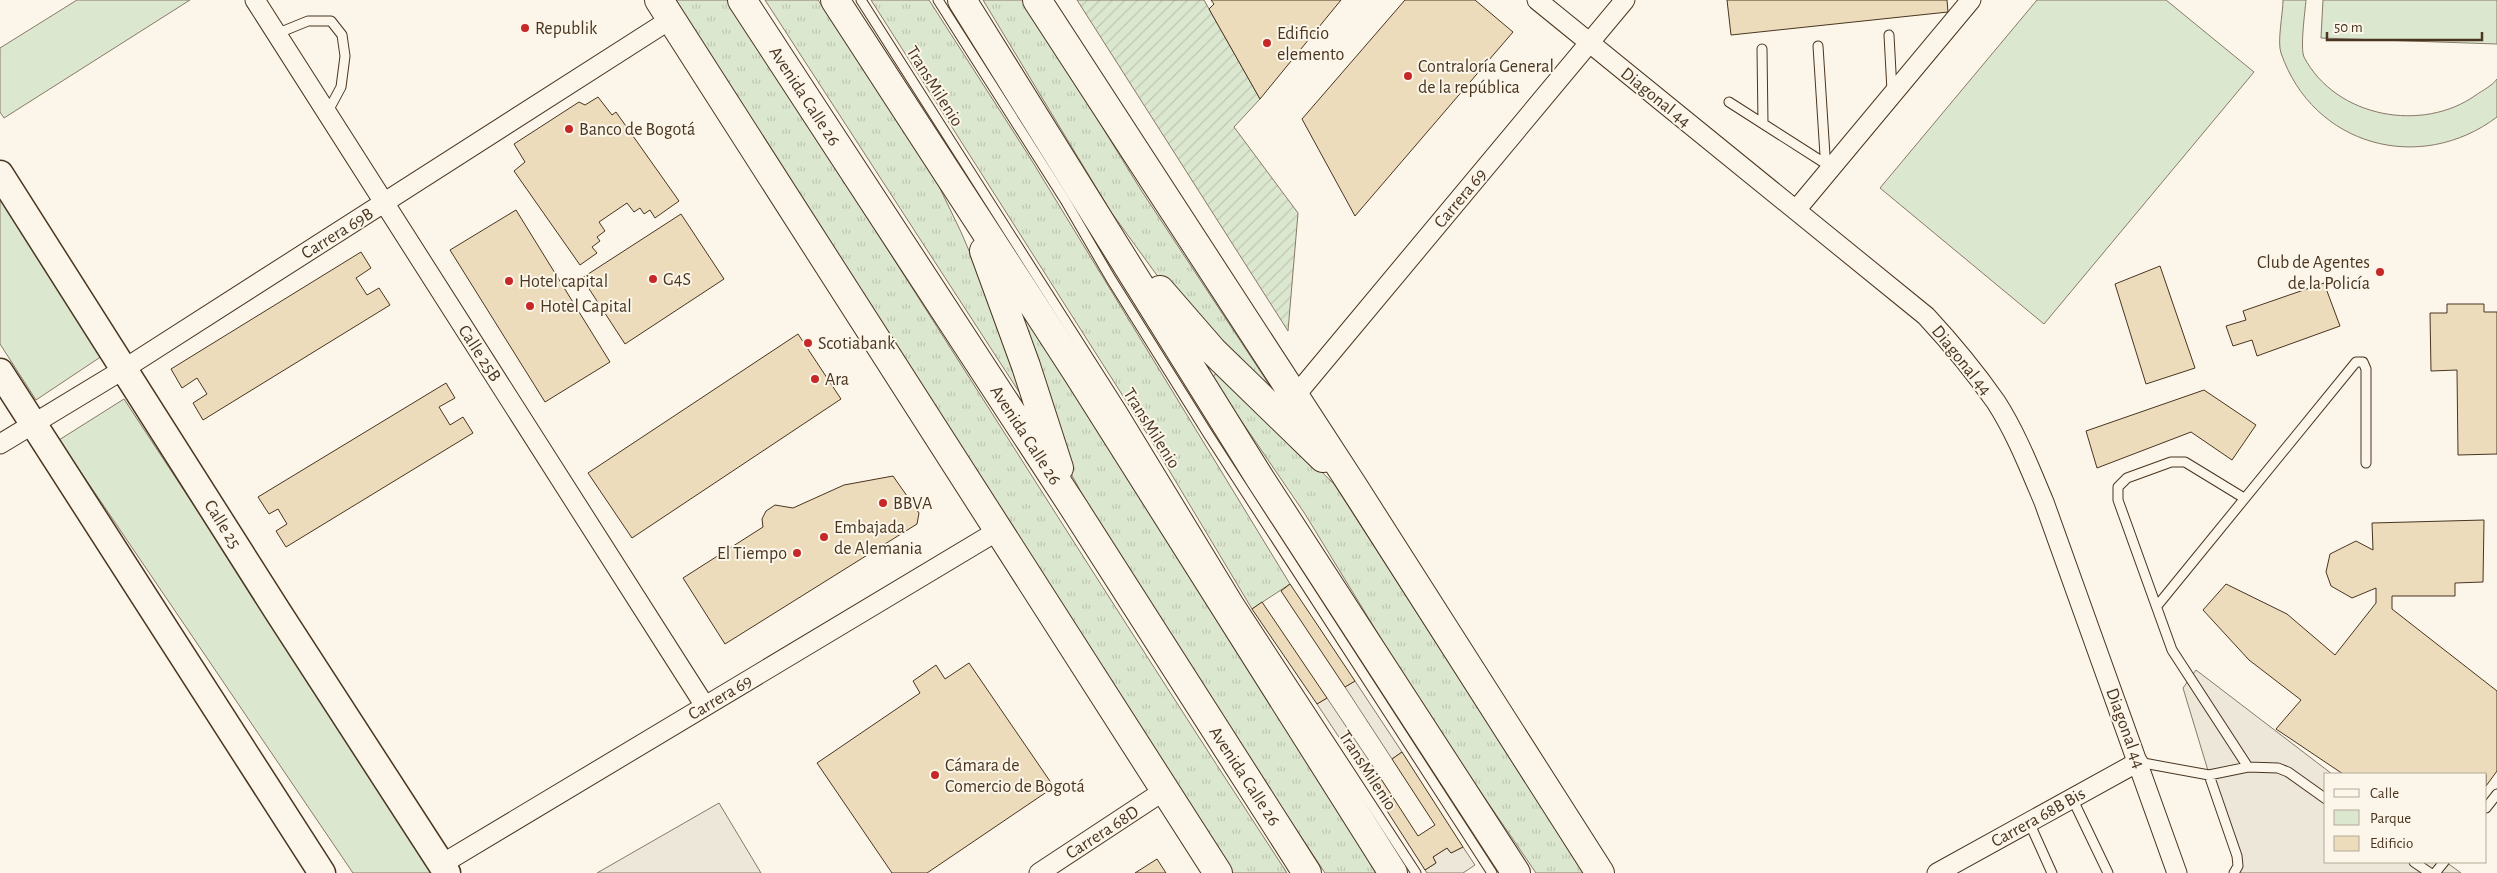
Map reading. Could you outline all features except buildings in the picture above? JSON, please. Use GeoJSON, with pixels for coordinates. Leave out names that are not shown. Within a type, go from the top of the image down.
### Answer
{"type":"FeatureCollection","features":[{"type":"Feature","properties":{"kind":"main road","name":"Avenida Calle 26"},"geometry":{"type":"LineString","coordinates":[[742,0],[1074,508],[1307,873]]}},
{"type":"Feature","properties":{"kind":"main road"},"geometry":{"type":"LineString","coordinates":[[835,0],[1078,374],[1393,873]]}},
{"type":"Feature","properties":{"kind":"main road"},"geometry":{"type":"LineString","coordinates":[[962,0],[1261,480],[1516,873]]}},
{"type":"Feature","properties":{"kind":"main road"},"geometry":{"type":"LineString","coordinates":[[1037,0],[1295,396],[1600,873]]}},
{"type":"Feature","properties":{"kind":"main road"},"geometry":{"type":"LineString","coordinates":[[665,9],[1218,873]]}},
{"type":"Feature","properties":{"kind":"main road"},"geometry":{"type":"LineString","coordinates":[[946,170],[992,268],[1074,508]]}},
{"type":"Feature","properties":{"kind":"main road"},"geometry":{"type":"LineString","coordinates":[[1090,203],[1212,351],[1353,486]]}},
{"type":"Feature","properties":{"kind":"street","name":"Calle 25B"},"geometry":{"type":"LineString","coordinates":[[255,0],[705,706]]}},
{"type":"Feature","properties":{"kind":"street","name":"Diagonal 44"},"geometry":{"type":"LineString","coordinates":[[1537,0],[1926,316],[1956,349],[1997,404],[2020,446],[2044,502],[2177,873]]}},
{"type":"Feature","properties":{"kind":"street","name":"Carrera 69"},"geometry":{"type":"LineString","coordinates":[[1295,396],[1625,0]]}},
{"type":"Feature","properties":{"kind":"street"},"geometry":{"type":"LineString","coordinates":[[1796,210],[1826,169],[1893,94],[1971,0]]}},
{"type":"Feature","properties":{"kind":"street","name":"Carrera 69B"},"geometry":{"type":"LineString","coordinates":[[0,444],[384,204],[665,9]]}},
{"type":"Feature","properties":{"kind":"street","name":"Calle 25"},"geometry":{"type":"LineString","coordinates":[[0,174],[445,869]]}},
{"type":"Feature","properties":{"kind":"street"},"geometry":{"type":"LineString","coordinates":[[0,372],[322,873]]}},
{"type":"Feature","properties":{"kind":"street","name":"Carrera 69"},"geometry":{"type":"LineString","coordinates":[[445,869],[705,706],[999,530]]}},
{"type":"Feature","properties":{"kind":"street","name":"Carrera 68B Bis"},"geometry":{"type":"LineString","coordinates":[[1937,873],[2138,762]]}},
{"type":"Feature","properties":{"kind":"street","name":"Carrera 68D"},"geometry":{"type":"LineString","coordinates":[[1038,873],[1165,790]]}},
{"type":"Feature","properties":{"kind":"lane","name":"TransMilenio"},"geometry":{"type":"LineString","coordinates":[[861,0],[1117,402],[1239,602],[1416,873]]}},
{"type":"Feature","properties":{"kind":"lane"},"geometry":{"type":"LineString","coordinates":[[938,0],[1066,200],[1111,279],[1208,434],[1492,873]]}},
{"type":"Feature","properties":{"kind":"lane"},"geometry":{"type":"LineString","coordinates":[[276,34],[308,21],[331,21],[342,35],[345,56],[341,87],[326,113]]}},
{"type":"Feature","properties":{"kind":"lane"},"geometry":{"type":"LineString","coordinates":[[1889,35],[1893,94]]}},
{"type":"Feature","properties":{"kind":"lane"},"geometry":{"type":"LineString","coordinates":[[1818,46],[1826,169]]}},
{"type":"Feature","properties":{"kind":"lane"},"geometry":{"type":"LineString","coordinates":[[1762,49],[1763,123]]}},
{"type":"Feature","properties":{"kind":"lane"},"geometry":{"type":"LineString","coordinates":[[1729,102],[1763,123],[1826,169]]}},
{"type":"Feature","properties":{"kind":"lane"},"geometry":{"type":"LineString","coordinates":[[2157,606],[2356,362],[2363,362],[2366,369],[2366,463]]}},
{"type":"Feature","properties":{"kind":"lane"},"geometry":{"type":"LineString","coordinates":[[2244,498],[2185,462],[2171,462],[2127,478],[2118,487],[2118,500],[2172,650],[2248,767]]}},
{"type":"Feature","properties":{"kind":"lane"},"geometry":{"type":"LineString","coordinates":[[2138,762],[2209,775],[2262,766],[2288,772],[2324,798]]}},
{"type":"Feature","properties":{"kind":"lane"},"geometry":{"type":"LineString","coordinates":[[2209,775],[2237,856],[2238,866],[2234,873]]}},
{"type":"Feature","properties":{"kind":"lane"},"geometry":{"type":"LineString","coordinates":[[2487,807],[2497,794]]}},
{"type":"Feature","properties":{"kind":"lane"},"geometry":{"type":"LineString","coordinates":[[2072,798],[2108,873]]}},
{"type":"Feature","properties":{"kind":"lane"},"geometry":{"type":"LineString","coordinates":[[2029,822],[2052,873]]}},
{"type":"Feature","properties":{"kind":"lane"},"geometry":{"type":"LineString","coordinates":[[2415,863],[2430,873]]}},
{"type":"Feature","properties":{"kind":"lane"},"geometry":{"type":"LineString","coordinates":[[2435,873],[2443,863]]}},
{"type":"Feature","properties":{"kind":"green space"},"geometry":{"type":"Polygon","coordinates":[[[77,0],[190,0],[4,118],[0,112],[0,48],[77,0]]]}},
{"type":"Feature","properties":{"kind":"green space"},"geometry":{"type":"Polygon","coordinates":[[[673,0],[727,0],[1287,873],[1232,873],[1050,585],[673,0]]]}},
{"type":"Feature","properties":{"kind":"green space"},"geometry":{"type":"Polygon","coordinates":[[[765,0],[818,0],[934,176],[961,232],[1006,337],[1025,401],[765,0]]]}},
{"type":"Feature","properties":{"kind":"green space"},"geometry":{"type":"Polygon","coordinates":[[[871,0],[929,0],[1029,156],[1290,584],[1252,609],[1151,440],[871,0]]]}},
{"type":"Feature","properties":{"kind":"green space"},"geometry":{"type":"Polygon","coordinates":[[[983,0],[1024,0],[1141,190],[1274,392],[1172,296],[1111,212],[983,0]]]}},
{"type":"Feature","properties":{"kind":"green space"},"geometry":{"type":"Polygon","coordinates":[[[1077,0],[1204,0],[1260,99],[1234,127],[1298,213],[1288,331],[1077,0]]]}},
{"type":"Feature","properties":{"kind":"green space"},"geometry":{"type":"Polygon","coordinates":[[[2037,0],[2166,0],[2254,72],[2044,324],[1880,188],[2037,0]]]}},
{"type":"Feature","properties":{"kind":"green space"},"geometry":{"type":"Polygon","coordinates":[[[2283,0],[2306,0],[2303,38],[2304,57],[2318,78],[2337,94],[2359,106],[2382,113],[2407,116],[2431,114],[2455,107],[2493,84],[2497,79],[2497,117],[2467,135],[2435,145],[2403,147],[2372,142],[2343,129],[2317,110],[2296,85],[2281,53],[2280,35],[2283,0]]]}},
{"type":"Feature","properties":{"kind":"green space"},"geometry":{"type":"Polygon","coordinates":[[[2323,0],[2497,0],[2497,44],[2321,38],[2323,0]]]}},
{"type":"Feature","properties":{"kind":"green space"},"geometry":{"type":"Polygon","coordinates":[[[0,196],[105,354],[36,400],[0,344],[0,196]]]}},
{"type":"Feature","properties":{"kind":"green space"},"geometry":{"type":"Polygon","coordinates":[[[1018,294],[1380,873],[1325,873],[1115,554],[1069,470],[1012,299],[1018,294]]]}},
{"type":"Feature","properties":{"kind":"green space"},"geometry":{"type":"Polygon","coordinates":[[[1218,371],[1334,484],[1584,873],[1536,873],[1424,709],[1305,514],[1212,378],[1218,371]]]}},
{"type":"Feature","properties":{"kind":"green space"},"geometry":{"type":"Polygon","coordinates":[[[124,399],[435,873],[353,873],[59,440],[124,399]]]}},
{"type":"Feature","properties":{"kind":"shaded area"},"geometry":{"type":"Polygon","coordinates":[[[2196,670],[2331,773],[2324,773],[2324,863],[2447,863],[2461,873],[2239,873],[2183,688],[2196,670]]]}},
{"type":"Feature","properties":{"kind":"shaded area"},"geometry":{"type":"Polygon","coordinates":[[[1355,681],[1402,752],[1392,759],[1345,687],[1355,681]]]}},
{"type":"Feature","properties":{"kind":"shaded area"},"geometry":{"type":"Polygon","coordinates":[[[1327,698],[1374,768],[1364,775],[1317,704],[1327,698]]]}},
{"type":"Feature","properties":{"kind":"shaded area"},"geometry":{"type":"Polygon","coordinates":[[[719,803],[761,873],[597,873],[719,803]]]}},
{"type":"Feature","properties":{"kind":"shaded area"},"geometry":{"type":"Polygon","coordinates":[[[1463,847],[1475,865],[1463,873],[1427,873],[1425,870],[1436,863],[1433,857],[1447,848],[1451,853],[1463,847]]]}},
{"type":"Feature","properties":{"kind":"place","name":"Republik"},"geometry":{"type":"Point","coordinates":[525,28]}},
{"type":"Feature","properties":{"kind":"place","name":"Edificio elemento"},"geometry":{"type":"Point","coordinates":[1267,43]}},
{"type":"Feature","properties":{"kind":"place","name":"Contraloría General de la república"},"geometry":{"type":"Point","coordinates":[1408,76]}},
{"type":"Feature","properties":{"kind":"place","name":"Banco de Bogotá"},"geometry":{"type":"Point","coordinates":[569,129]}},
{"type":"Feature","properties":{"kind":"place","name":"Club de Agentes de la Policía"},"geometry":{"type":"Point","coordinates":[2380,272]}},
{"type":"Feature","properties":{"kind":"place","name":"G4S"},"geometry":{"type":"Point","coordinates":[653,279]}},
{"type":"Feature","properties":{"kind":"place","name":"Hotel capital"},"geometry":{"type":"Point","coordinates":[509,281]}},
{"type":"Feature","properties":{"kind":"place","name":"Hotel Capital"},"geometry":{"type":"Point","coordinates":[530,306]}},
{"type":"Feature","properties":{"kind":"place","name":"Scotiabank"},"geometry":{"type":"Point","coordinates":[808,343]}},
{"type":"Feature","properties":{"kind":"place","name":"Ara"},"geometry":{"type":"Point","coordinates":[815,379]}},
{"type":"Feature","properties":{"kind":"place","name":"BBVA"},"geometry":{"type":"Point","coordinates":[883,503]}},
{"type":"Feature","properties":{"kind":"place","name":"Embajada de Alemania"},"geometry":{"type":"Point","coordinates":[824,537]}},
{"type":"Feature","properties":{"kind":"place","name":"El Tiempo"},"geometry":{"type":"Point","coordinates":[797,553]}},
{"type":"Feature","properties":{"kind":"place","name":"Cámara de Comercio de Bogotá"},"geometry":{"type":"Point","coordinates":[935,775]}}]}
